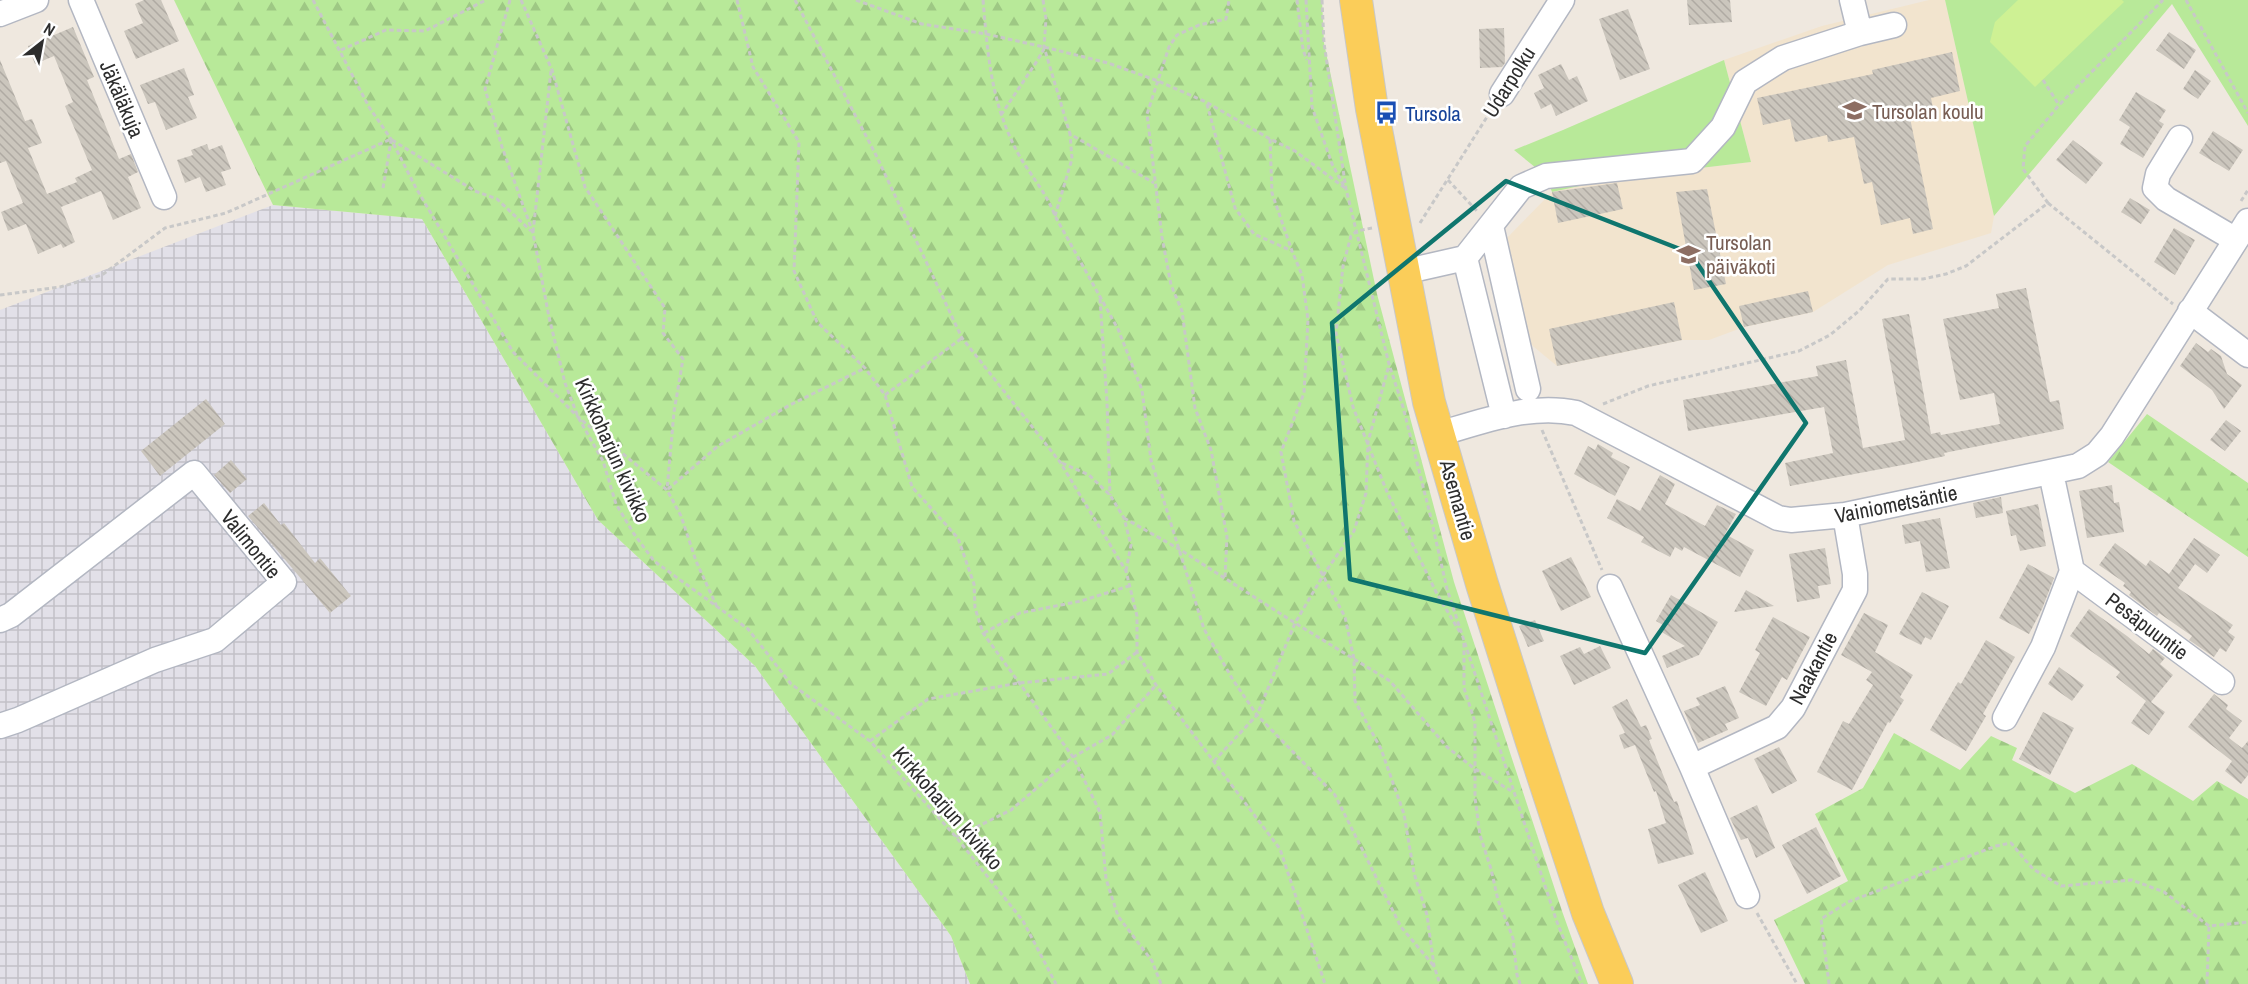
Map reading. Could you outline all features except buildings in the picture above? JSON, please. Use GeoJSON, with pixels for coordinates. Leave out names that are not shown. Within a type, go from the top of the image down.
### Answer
{"type":"FeatureCollection","features":[{"type":"Feature","properties":{"kind":"main road","name":"Asemantie"},"geometry":{"type":"LineString","coordinates":[[1356,0],[1369,89],[1403,272],[1416,404],[1439,434],[1482,584],[1532,742],[1588,913],[1617,984]]}},
{"type":"Feature","properties":{"kind":"street"},"geometry":{"type":"LineString","coordinates":[[0,14],[36,0]]}},
{"type":"Feature","properties":{"kind":"street","name":"Jäkäläkuja"},"geometry":{"type":"LineString","coordinates":[[81,0],[164,197]]}},
{"type":"Feature","properties":{"kind":"street","name":"Udarpolku"},"geometry":{"type":"LineString","coordinates":[[1502,94],[1562,0]]}},
{"type":"Feature","properties":{"kind":"street"},"geometry":{"type":"LineString","coordinates":[[1852,0],[1860,33]]}},
{"type":"Feature","properties":{"kind":"street"},"geometry":{"type":"LineString","coordinates":[[1403,272],[1465,258],[1521,188],[1546,176],[1692,161],[1723,127],[1745,82],[1783,58],[1860,33],[1894,25]]}},
{"type":"Feature","properties":{"kind":"street"},"geometry":{"type":"LineString","coordinates":[[2180,138],[2158,174],[2155,188],[2166,199],[2235,231]]}},
{"type":"Feature","properties":{"kind":"street"},"geometry":{"type":"LineString","coordinates":[[1491,226],[1531,400]]}},
{"type":"Feature","properties":{"kind":"street","name":"Vainiometsäntie"},"geometry":{"type":"LineString","coordinates":[[1439,434],[1502,407],[1531,400],[1576,413],[1778,518],[1798,520],[1845,515],[2051,473],[2078,466],[2097,454],[2112,436],[2180,303],[2235,231]]}},
{"type":"Feature","properties":{"kind":"street"},"geometry":{"type":"LineString","coordinates":[[1465,258],[1502,407]]}},
{"type":"Feature","properties":{"kind":"street"},"geometry":{"type":"LineString","coordinates":[[2180,303],[2248,355]]}},
{"type":"Feature","properties":{"kind":"street","name":"Valimontie"},"geometry":{"type":"LineString","coordinates":[[0,620],[11,615],[194,473],[284,582],[215,640],[155,660],[0,726]]}},
{"type":"Feature","properties":{"kind":"street"},"geometry":{"type":"LineString","coordinates":[[2005,718],[2043,647],[2072,571],[2051,473]]}},
{"type":"Feature","properties":{"kind":"street","name":"Naakantie"},"geometry":{"type":"LineString","coordinates":[[1692,767],[1777,727],[1793,708],[1855,590],[1855,574],[1845,515]]}},
{"type":"Feature","properties":{"kind":"street","name":"Pesäpuuntie"},"geometry":{"type":"LineString","coordinates":[[2072,571],[2222,682]]}},
{"type":"Feature","properties":{"kind":"street"},"geometry":{"type":"LineString","coordinates":[[1610,587],[1692,767],[1747,896]]}},
{"type":"Feature","properties":{"kind":"path"},"geometry":{"type":"LineString","coordinates":[[313,0],[369,106],[391,139],[416,188],[513,352],[578,417],[667,490],[681,516],[696,561],[717,608]]}},
{"type":"Feature","properties":{"kind":"path"},"geometry":{"type":"LineString","coordinates":[[341,50],[386,30],[425,31],[486,0]]}},
{"type":"Feature","properties":{"kind":"path","name":"Kirkkoharjun kivikko"},"geometry":{"type":"LineString","coordinates":[[510,0],[485,89],[502,147],[533,233],[549,317],[565,383],[578,417],[603,461],[616,504],[654,561],[748,628],[791,684],[870,741],[956,837],[1023,921],[1056,984]]}},
{"type":"Feature","properties":{"kind":"path"},"geometry":{"type":"LineString","coordinates":[[520,0],[552,70],[585,187],[665,308],[663,333],[683,359],[674,412],[667,490]]}},
{"type":"Feature","properties":{"kind":"path"},"geometry":{"type":"LineString","coordinates":[[737,0],[753,67],[799,142],[794,271],[817,322],[865,368],[885,395],[912,487],[958,538],[974,584],[975,608],[983,633],[1073,757],[1100,812],[1106,879],[1118,916],[1152,961],[1161,984]]}},
{"type":"Feature","properties":{"kind":"path"},"geometry":{"type":"LineString","coordinates":[[795,0],[876,155],[962,338],[1060,462],[1126,571],[1137,616],[1137,652],[1156,685],[1280,849],[1325,984]]}},
{"type":"Feature","properties":{"kind":"path"},"geometry":{"type":"LineString","coordinates":[[856,0],[922,24],[986,34],[1044,47],[1108,63],[1158,81],[1206,102],[1295,151],[1346,189],[1332,164],[1312,107],[1306,0]]}},
{"type":"Feature","properties":{"kind":"path"},"geometry":{"type":"LineString","coordinates":[[983,0],[986,48],[1001,115],[1020,156],[1050,203],[1118,329],[1142,390],[1151,460],[1204,629],[1233,680],[1257,715],[1335,795],[1401,927],[1434,966]]}},
{"type":"Feature","properties":{"kind":"path"},"geometry":{"type":"LineString","coordinates":[[1043,0],[1046,20],[1044,47],[1070,134],[1072,159],[1055,216]]}},
{"type":"Feature","properties":{"kind":"path"},"geometry":{"type":"LineString","coordinates":[[1225,578],[1227,537],[1211,450],[1195,408],[1182,311],[1171,285],[1154,183],[1146,114],[1169,47],[1177,35],[1199,25],[1226,19],[1229,0]]}},
{"type":"Feature","properties":{"kind":"path"},"geometry":{"type":"LineString","coordinates":[[1297,0],[1303,50],[1309,64]]}},
{"type":"Feature","properties":{"kind":"path"},"geometry":{"type":"LineString","coordinates":[[2163,0],[2059,105],[2025,146],[2023,169],[2048,203],[2180,303]]}},
{"type":"Feature","properties":{"kind":"path"},"geometry":{"type":"LineString","coordinates":[[2186,0],[2248,113]]}},
{"type":"Feature","properties":{"kind":"path"},"geometry":{"type":"LineString","coordinates":[[1001,115],[1044,47]]}},
{"type":"Feature","properties":{"kind":"path"},"geometry":{"type":"LineString","coordinates":[[533,233],[552,70]]}},
{"type":"Feature","properties":{"kind":"path"},"geometry":{"type":"LineString","coordinates":[[2043,80],[2059,105]]}},
{"type":"Feature","properties":{"kind":"path","name":"Udarpolku"},"geometry":{"type":"LineString","coordinates":[[1397,240],[1415,229],[1502,94]]}},
{"type":"Feature","properties":{"kind":"path"},"geometry":{"type":"LineString","coordinates":[[1206,102],[1235,208],[1254,234],[1292,251]]}},
{"type":"Feature","properties":{"kind":"path"},"geometry":{"type":"LineString","coordinates":[[1070,134],[1154,183]]}},
{"type":"Feature","properties":{"kind":"path"},"geometry":{"type":"LineString","coordinates":[[383,188],[391,139]]}},
{"type":"Feature","properties":{"kind":"path"},"geometry":{"type":"LineString","coordinates":[[391,139],[475,192],[497,199],[533,233]]}},
{"type":"Feature","properties":{"kind":"path"},"geometry":{"type":"LineString","coordinates":[[0,295],[60,287],[102,275],[165,228],[226,213],[391,139]]}},
{"type":"Feature","properties":{"kind":"path"},"geometry":{"type":"LineString","coordinates":[[1270,139],[1272,193],[1302,275],[1308,320],[1304,393],[1281,452],[1294,521],[1345,617],[1354,659],[1354,701],[1381,749],[1404,814],[1414,873],[1427,915],[1434,966],[1440,984]]}},
{"type":"Feature","properties":{"kind":"path"},"geometry":{"type":"LineString","coordinates":[[1448,180],[1491,226]]}},
{"type":"Feature","properties":{"kind":"path"},"geometry":{"type":"LineString","coordinates":[[2235,231],[2248,190]]}},
{"type":"Feature","properties":{"kind":"path"},"geometry":{"type":"LineString","coordinates":[[1609,411],[1599,405],[1648,386],[1799,351],[1830,335],[1860,310],[1888,279],[1923,279],[1946,274],[1966,266],[2048,203]]}},
{"type":"Feature","properties":{"kind":"path"},"geometry":{"type":"LineString","coordinates":[[1357,231],[1351,236],[1343,266],[1336,333],[1353,406],[1387,492],[1437,594],[1464,640],[1464,688],[1475,723],[1475,798],[1480,835],[1498,900],[1513,938],[1520,984]]}},
{"type":"Feature","properties":{"kind":"path"},"geometry":{"type":"LineString","coordinates":[[1100,298],[1110,495]]}},
{"type":"Feature","properties":{"kind":"path"},"geometry":{"type":"LineString","coordinates":[[885,395],[962,338]]}},
{"type":"Feature","properties":{"kind":"path"},"geometry":{"type":"LineString","coordinates":[[1214,761],[1257,715],[1295,623],[1324,574],[1354,531],[1366,493],[1368,442],[1389,364]]}},
{"type":"Feature","properties":{"kind":"path"},"geometry":{"type":"LineString","coordinates":[[667,490],[718,446],[790,405],[865,368]]}},
{"type":"Feature","properties":{"kind":"path"},"geometry":{"type":"LineString","coordinates":[[1531,400],[1610,587]]}},
{"type":"Feature","properties":{"kind":"path"},"geometry":{"type":"LineString","coordinates":[[1060,462],[1089,475],[1110,495],[1124,518],[1131,545],[1126,571]]}},
{"type":"Feature","properties":{"kind":"path"},"geometry":{"type":"LineString","coordinates":[[1124,518],[1179,549],[1390,681],[1447,747],[1474,769],[1515,793]]}},
{"type":"Feature","properties":{"kind":"path"},"geometry":{"type":"LineString","coordinates":[[983,633],[1020,613],[1081,601],[1129,586]]}},
{"type":"Feature","properties":{"kind":"path"},"geometry":{"type":"LineString","coordinates":[[870,741],[928,699],[1019,683],[1108,674],[1137,652]]}},
{"type":"Feature","properties":{"kind":"path"},"geometry":{"type":"LineString","coordinates":[[956,837],[1011,810],[1073,757],[1112,735],[1156,685]]}},
{"type":"Feature","properties":{"kind":"path"},"geometry":{"type":"LineString","coordinates":[[1829,984],[1821,919],[1848,902],[1996,846],[2011,843],[2033,869],[2061,886],[2132,880],[2164,892],[2209,926],[2248,922]]}},
{"type":"Feature","properties":{"kind":"path"},"geometry":{"type":"LineString","coordinates":[[1747,896],[1797,984]]}},
{"type":"Feature","properties":{"kind":"path"},"geometry":{"type":"LineString","coordinates":[[2207,984],[2209,926]]}},
{"type":"Feature","properties":{"kind":"highlighted area"},"geometry":{"type":"Polygon","coordinates":[[[1506,181],[1690,253],[1806,423],[1645,653],[1350,579],[1332,323],[1506,181]]]}},
{"type":"Feature","properties":{"kind":"shaded area"},"geometry":{"type":"Polygon","coordinates":[[[1929,0],[1945,0],[1994,216],[1991,233],[1888,265],[1813,312],[1744,327],[1709,340],[1682,340],[1557,366],[1523,338],[1502,243],[1552,192],[1616,178],[1751,162],[1724,60],[1822,26],[1929,0]]]}},
{"type":"Feature","properties":{"kind":"shaded area"},"geometry":{"type":"Polygon","coordinates":[[[273,205],[422,219],[598,520],[755,666],[951,936],[970,984],[0,984],[0,310],[273,205]]]}},
{"type":"Feature","properties":{"kind":"green space"},"geometry":{"type":"Polygon","coordinates":[[[174,0],[1322,0],[1324,43],[1377,294],[1454,582],[1588,984],[970,984],[951,936],[755,666],[598,520],[422,219],[273,205],[174,0]]]}},
{"type":"Feature","properties":{"kind":"green space"},"geometry":{"type":"Polygon","coordinates":[[[1945,0],[2248,0],[2248,126],[2172,4],[1994,216],[1945,0]]]}},
{"type":"Feature","properties":{"kind":"green space"},"geometry":{"type":"Polygon","coordinates":[[[2018,0],[2122,0],[2124,2],[2035,87],[1990,42],[1995,22],[2018,0]]]}},
{"type":"Feature","properties":{"kind":"green space"},"geometry":{"type":"Polygon","coordinates":[[[1724,60],[1751,162],[1616,178],[1552,192],[1546,176],[1514,150],[1563,130],[1724,60]]]}},
{"type":"Feature","properties":{"kind":"green space"},"geometry":{"type":"Polygon","coordinates":[[[2147,414],[2248,483],[2248,557],[2108,462],[2147,414]]]}},
{"type":"Feature","properties":{"kind":"green space"},"geometry":{"type":"Polygon","coordinates":[[[1894,733],[1960,770],[1991,736],[2017,748],[2012,760],[2075,793],[2132,764],[2193,801],[2217,781],[2248,799],[2248,984],[1805,984],[1774,920],[1848,881],[1815,814],[1863,788],[1894,733]]]}},
{"type":"Feature","properties":{"kind":"place","name":"Tursolan koulu"},"geometry":{"type":"Point","coordinates":[1854,111]}},
{"type":"Feature","properties":{"kind":"place","name":"Tursola"},"geometry":{"type":"Point","coordinates":[1387,113]}},
{"type":"Feature","properties":{"kind":"place","name":"Tursolan päiväkoti"},"geometry":{"type":"Point","coordinates":[1688,254]}}]}
